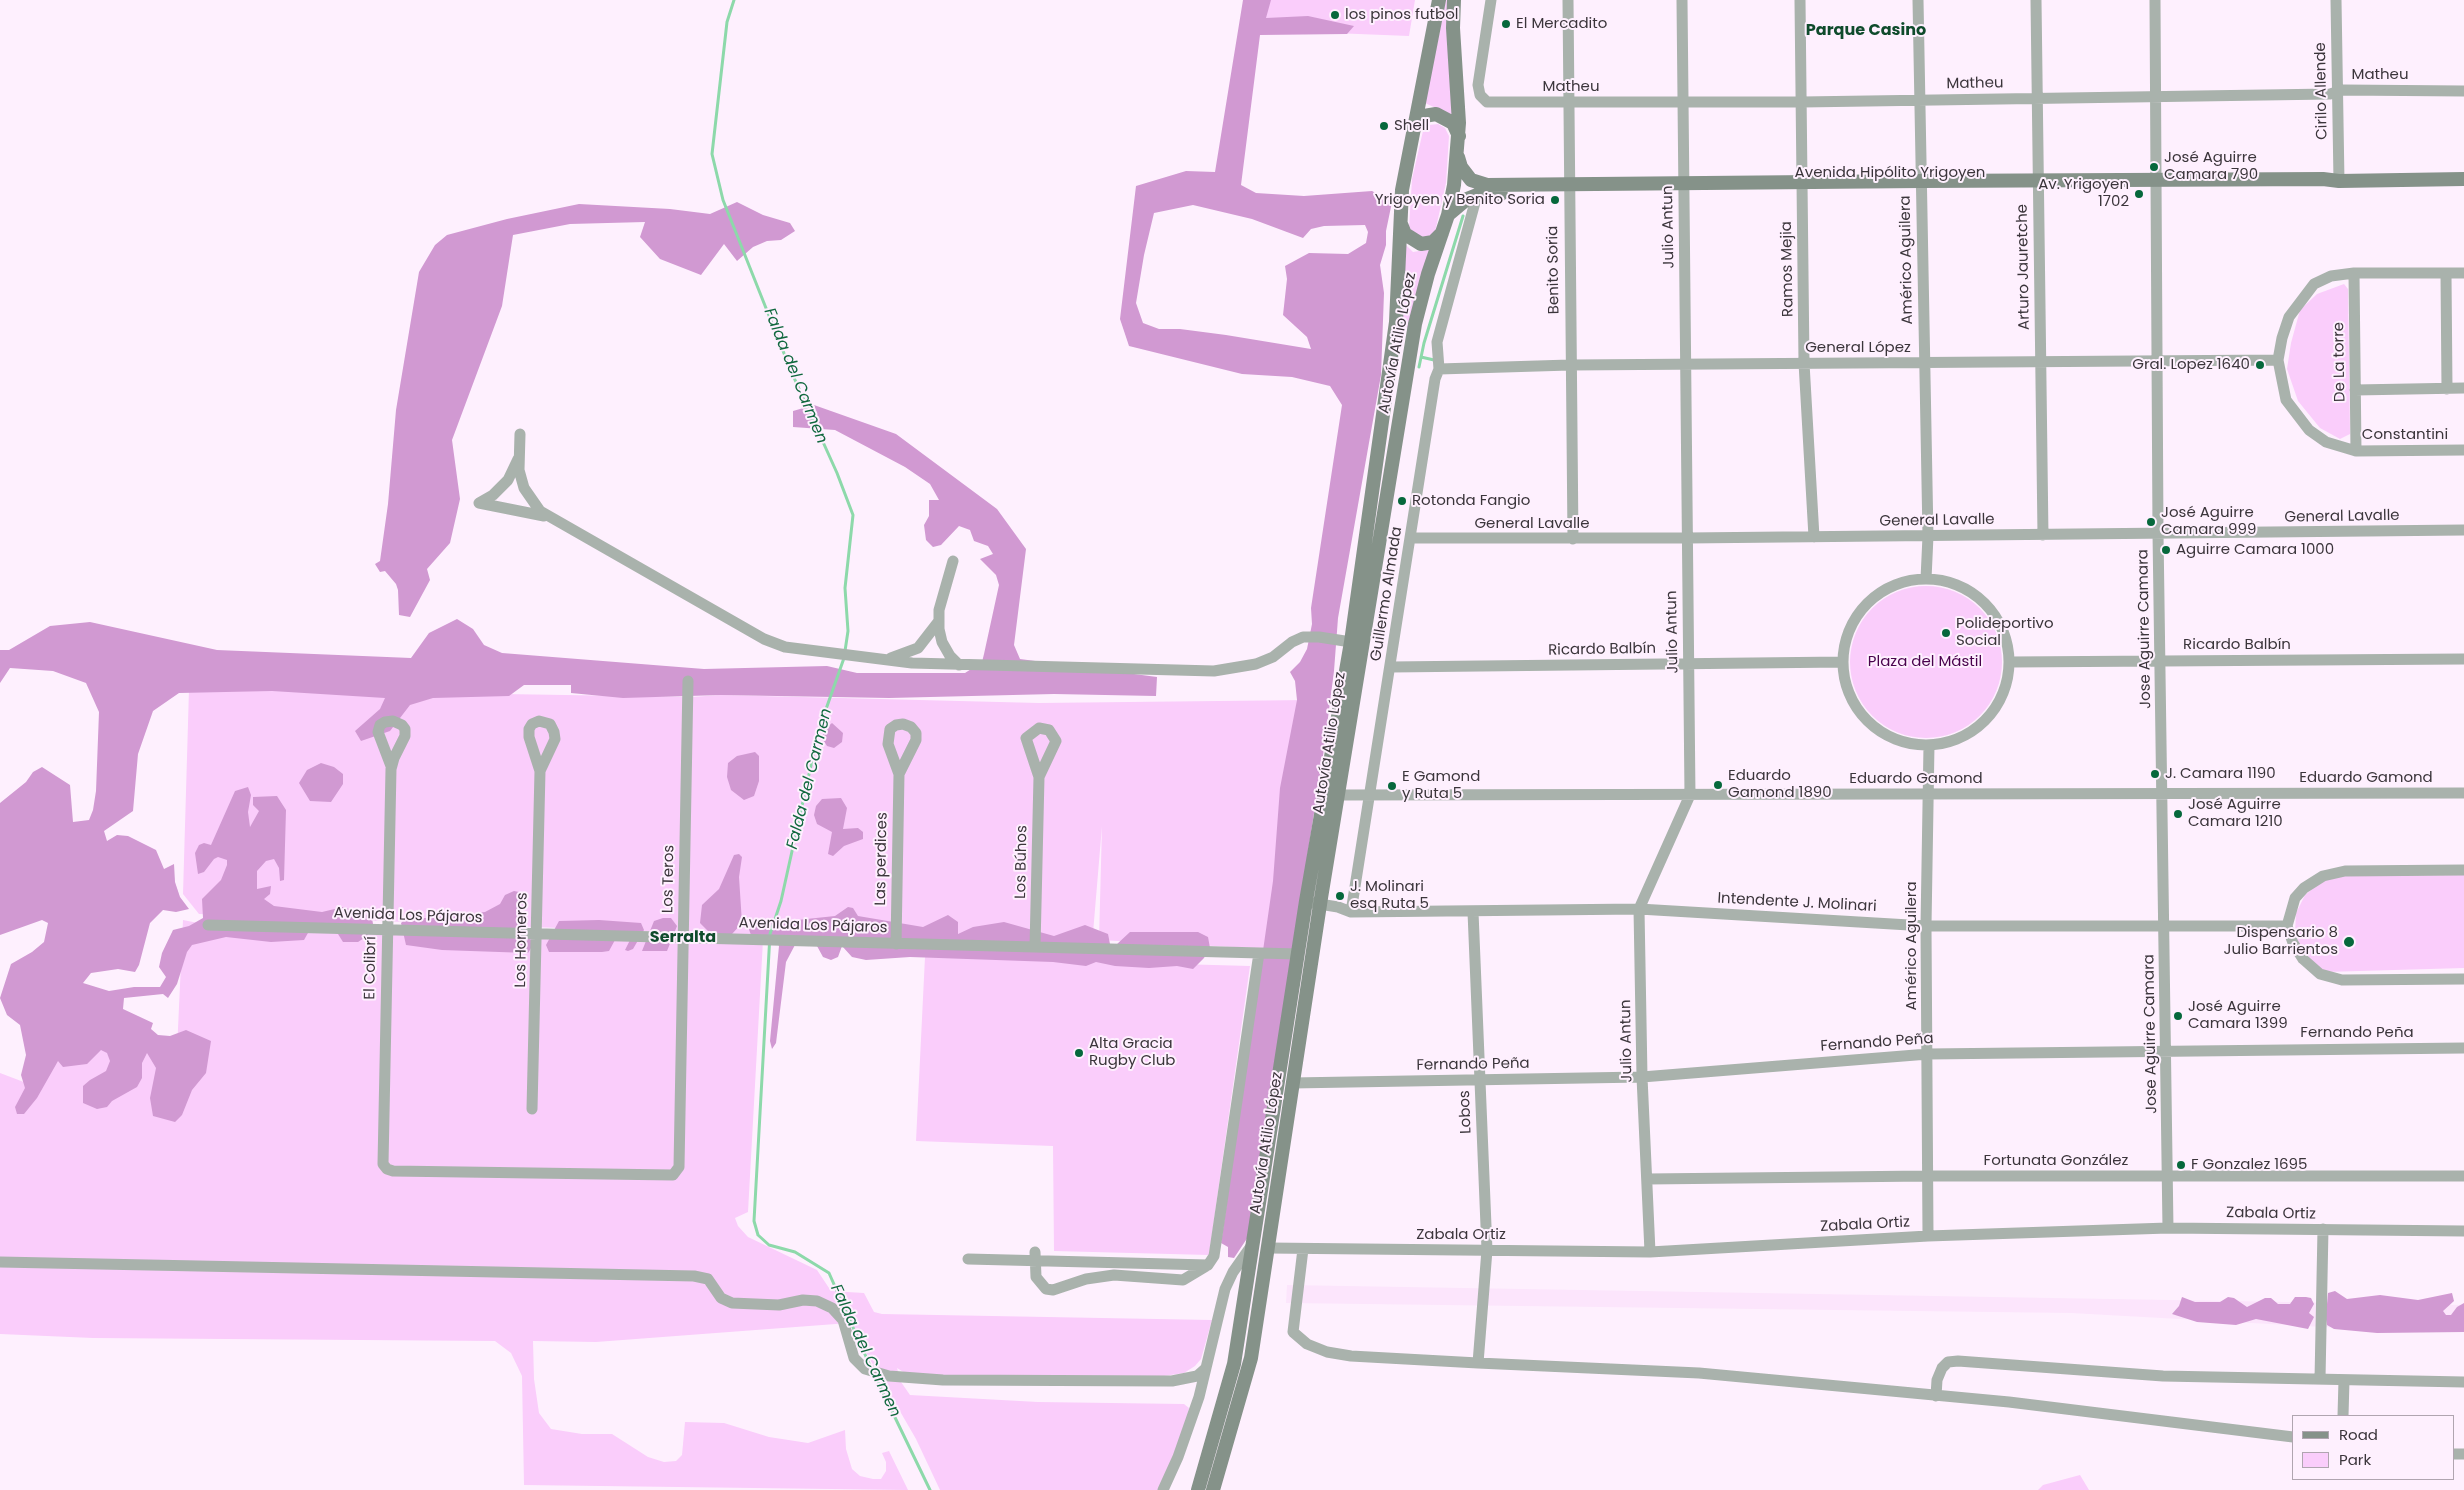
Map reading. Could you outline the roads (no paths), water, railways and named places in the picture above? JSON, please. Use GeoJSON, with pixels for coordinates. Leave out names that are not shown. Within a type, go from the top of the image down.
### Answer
{"type":"FeatureCollection","features":[{"type":"Feature","properties":{"kind":"main road","name":"Autovía Atilio López"},"geometry":{"type":"LineString","coordinates":[[1198,1490],[1234,1364],[1306,901],[1351,642],[1396,322],[1402,190],[1439,0]]}},
{"type":"Feature","properties":{"kind":"main road","name":"Autovía Atilio López"},"geometry":{"type":"LineString","coordinates":[[1213,1490],[1251,1358],[1320,904],[1416,324],[1428,274],[1448,215],[1458,156],[1454,0]]}},
{"type":"Feature","properties":{"kind":"main road"},"geometry":{"type":"LineString","coordinates":[[1414,125],[1424,116],[1436,114],[1453,123],[1459,137]]}},
{"type":"Feature","properties":{"kind":"main road","name":"Avenida Hipólito Yrigoyen"},"geometry":{"type":"LineString","coordinates":[[1458,156],[1461,167],[1466,174],[1478,184],[1569,190]]}},
{"type":"Feature","properties":{"kind":"main road","name":"Avenida Hipólito Yrigoyen"},"geometry":{"type":"LineString","coordinates":[[1448,215],[1467,198],[1478,195],[1569,190],[1684,187],[2156,185],[2323,179],[2338,181],[2464,179]]}},
{"type":"Feature","properties":{"kind":"main road"},"geometry":{"type":"LineString","coordinates":[[1401,221],[1405,234],[1420,244],[1433,242],[1442,233]]}},
{"type":"Feature","properties":{"kind":"street","name":"Matheu"},"geometry":{"type":"LineString","coordinates":[[1491,0],[1478,85],[1480,95],[1487,102],[1802,102],[2464,91]]}},
{"type":"Feature","properties":{"kind":"street","name":"Benito Soria"},"geometry":{"type":"LineString","coordinates":[[1568,0],[1573,539]]}},
{"type":"Feature","properties":{"kind":"street","name":"Julio Antun"},"geometry":{"type":"LineString","coordinates":[[1650,1252],[1642,1077],[1640,910],[1690,795],[1682,0]]}},
{"type":"Feature","properties":{"kind":"street","name":"Ramos Mejia"},"geometry":{"type":"LineString","coordinates":[[1800,0],[1804,363],[1814,537]]}},
{"type":"Feature","properties":{"kind":"street","name":"Américo Aguilera"},"geometry":{"type":"LineString","coordinates":[[1918,0],[1928,536],[1926,579]]}},
{"type":"Feature","properties":{"kind":"street","name":"Arturo Jauretche"},"geometry":{"type":"LineString","coordinates":[[2036,0],[2043,535]]}},
{"type":"Feature","properties":{"kind":"street","name":"Jose Aguirre Camara"},"geometry":{"type":"LineString","coordinates":[[2155,0],[2158,534],[2162,661],[2168,1228]]}},
{"type":"Feature","properties":{"kind":"street","name":"Cirilo Allende"},"geometry":{"type":"LineString","coordinates":[[2336,0],[2338,181]]}},
{"type":"Feature","properties":{"kind":"street","name":"Guillermo Almada"},"geometry":{"type":"LineString","coordinates":[[1351,912],[1435,379],[1439,369],[1437,351],[1439,336],[1478,195]]}},
{"type":"Feature","properties":{"kind":"street"},"geometry":{"type":"LineString","coordinates":[[2278,360],[2282,338],[2290,317],[2303,296],[2314,284],[2322,280],[2331,276],[2354,274],[2464,273]]}},
{"type":"Feature","properties":{"kind":"street","name":"De La torre"},"geometry":{"type":"LineString","coordinates":[[2354,274],[2356,451]]}},
{"type":"Feature","properties":{"kind":"street"},"geometry":{"type":"LineString","coordinates":[[2446,274],[2447,389]]}},
{"type":"Feature","properties":{"kind":"street","name":"General López"},"geometry":{"type":"LineString","coordinates":[[1439,369],[1570,365],[1687,366],[1804,363],[2278,360]]}},
{"type":"Feature","properties":{"kind":"street","name":"Constantini"},"geometry":{"type":"LineString","coordinates":[[2278,360],[2286,400],[2309,430],[2326,442],[2356,451],[2464,450]]}},
{"type":"Feature","properties":{"kind":"street"},"geometry":{"type":"LineString","coordinates":[[2355,390],[2464,388]]}},
{"type":"Feature","properties":{"kind":"street"},"geometry":{"type":"LineString","coordinates":[[520,434],[519,470],[524,488],[534,505],[550,518],[764,639],[785,647],[838,652],[912,663],[1214,671],[1256,664],[1273,656],[1292,642],[1303,637],[1318,637],[1351,642]]}},
{"type":"Feature","properties":{"kind":"street"},"geometry":{"type":"LineString","coordinates":[[520,450],[508,480],[493,495],[479,503],[528,511],[550,518]]}},
{"type":"Feature","properties":{"kind":"street","name":"General Lavalle"},"geometry":{"type":"LineString","coordinates":[[1411,538],[1573,539],[2464,530]]}},
{"type":"Feature","properties":{"kind":"street"},"geometry":{"type":"LineString","coordinates":[[953,561],[939,610],[939,621],[942,642],[950,656],[959,664]]}},
{"type":"Feature","properties":{"kind":"street"},"geometry":{"type":"LineString","coordinates":[[1926,579],[1955,584],[1978,597],[1995,615],[2006,638],[2010,662],[2006,687],[1994,710],[1977,729],[1954,741],[1929,745],[1901,742],[1873,726],[1853,701],[1847,688],[1843,662],[1847,637],[1858,614],[1876,596],[1898,584],[1926,579]]}},
{"type":"Feature","properties":{"kind":"street"},"geometry":{"type":"LineString","coordinates":[[884,660],[906,654],[918,648],[926,641],[939,621]]}},
{"type":"Feature","properties":{"kind":"street","name":"Ricardo Balbín"},"geometry":{"type":"LineString","coordinates":[[2010,662],[2464,659]]}},
{"type":"Feature","properties":{"kind":"street","name":"Ricardo Balbín"},"geometry":{"type":"LineString","coordinates":[[1391,666],[1843,662]]}},
{"type":"Feature","properties":{"kind":"street","name":"Los Teros"},"geometry":{"type":"LineString","coordinates":[[679,1167],[688,681]]}},
{"type":"Feature","properties":{"kind":"street","name":"Américo Aguilera"},"geometry":{"type":"LineString","coordinates":[[1928,1236],[1926,926],[1929,745]]}},
{"type":"Feature","properties":{"kind":"street","name":"El Colibrí"},"geometry":{"type":"LineString","coordinates":[[391,766],[384,1164],[387,1169],[393,1172],[673,1175],[679,1167]]}},
{"type":"Feature","properties":{"kind":"street","name":"Los Horneros"},"geometry":{"type":"LineString","coordinates":[[532,1109],[540,771]]}},
{"type":"Feature","properties":{"kind":"street","name":"Las perdices"},"geometry":{"type":"LineString","coordinates":[[896,944],[899,774]]}},
{"type":"Feature","properties":{"kind":"street","name":"Los Búhos"},"geometry":{"type":"LineString","coordinates":[[1035,947],[1038,777]]}},
{"type":"Feature","properties":{"kind":"street","name":"Eduardo Gamond"},"geometry":{"type":"LineString","coordinates":[[1338,795],[2162,792],[2464,793]]}},
{"type":"Feature","properties":{"kind":"street"},"geometry":{"type":"LineString","coordinates":[[2464,870],[2345,871],[2323,876],[2304,888],[2294,898],[2287,926],[2292,943],[2320,974],[2342,980],[2464,979]]}},
{"type":"Feature","properties":{"kind":"street","name":"Intendente J. Molinari"},"geometry":{"type":"LineString","coordinates":[[1306,901],[1338,907],[1351,912],[1640,910],[1926,926],[2287,926]]}},
{"type":"Feature","properties":{"kind":"street","name":"Lobos"},"geometry":{"type":"LineString","coordinates":[[1473,912],[1487,1250],[1478,1363]]}},
{"type":"Feature","properties":{"kind":"street","name":"Avenida Los Pájaros"},"geometry":{"type":"LineString","coordinates":[[208,925],[1298,954]]}},
{"type":"Feature","properties":{"kind":"street"},"geometry":{"type":"LineString","coordinates":[[1036,1256],[1036,1277],[1046,1289],[1053,1290],[1086,1279],[1114,1275],[1184,1280],[1208,1265],[1214,1256],[1259,953]]}},
{"type":"Feature","properties":{"kind":"street","name":"Fernando Peña"},"geometry":{"type":"LineString","coordinates":[[1292,1083],[1642,1077],[1928,1054],[2464,1048]]}},
{"type":"Feature","properties":{"kind":"street","name":"Fortunata González"},"geometry":{"type":"LineString","coordinates":[[1647,1179],[1927,1176],[2464,1176]]}},
{"type":"Feature","properties":{"kind":"street","name":"Zabala Ortiz"},"geometry":{"type":"LineString","coordinates":[[1268,1248],[1650,1252],[1928,1236],[2168,1228],[2464,1231]]}},
{"type":"Feature","properties":{"kind":"street"},"geometry":{"type":"LineString","coordinates":[[2320,1379],[2323,1230]]}},
{"type":"Feature","properties":{"kind":"street"},"geometry":{"type":"LineString","coordinates":[[1163,1490],[1178,1457],[1199,1397],[1225,1289],[1233,1272],[1252,1245]]}},
{"type":"Feature","properties":{"kind":"street"},"geometry":{"type":"LineString","coordinates":[[1303,1249],[1293,1332],[1306,1344],[1327,1352],[1350,1356],[1699,1373],[2029,1404],[2292,1437]]}},
{"type":"Feature","properties":{"kind":"street"},"geometry":{"type":"LineString","coordinates":[[968,1259],[1036,1256],[1208,1265]]}},
{"type":"Feature","properties":{"kind":"street"},"geometry":{"type":"LineString","coordinates":[[0,1262],[694,1276],[708,1279],[722,1298],[732,1302],[779,1305],[803,1300],[817,1301],[832,1308],[843,1320],[854,1358],[865,1369],[888,1376],[943,1380],[1172,1381],[1197,1376],[1206,1368]]}},
{"type":"Feature","properties":{"kind":"street"},"geometry":{"type":"LineString","coordinates":[[1936,1396],[1937,1380],[1942,1368],[1948,1362],[1958,1360],[2164,1376],[2464,1382]]}},
{"type":"Feature","properties":{"kind":"street"},"geometry":{"type":"LineString","coordinates":[[2343,1415],[2344,1380]]}},
{"type":"Feature","properties":{"kind":"waterway","name":"Falda del Carmen"},"geometry":{"type":"LineString","coordinates":[[734,0],[727,22],[712,154],[723,200],[791,371],[837,473],[853,515],[845,588],[848,631],[845,651]]}},
{"type":"Feature","properties":{"kind":"waterway"},"geometry":{"type":"LineString","coordinates":[[1419,367],[1424,343],[1463,216]]}},
{"type":"Feature","properties":{"kind":"waterway"},"geometry":{"type":"LineString","coordinates":[[1421,357],[1434,360]]}},
{"type":"Feature","properties":{"kind":"waterway","name":"Falda del Carmen"},"geometry":{"type":"LineString","coordinates":[[844,658],[819,729],[781,901],[770,934],[754,1221],[758,1235],[769,1245],[795,1252],[829,1273],[871,1368]]}},
{"type":"Feature","properties":{"kind":"waterway","name":"Falda del Carmen"},"geometry":{"type":"LineString","coordinates":[[875,1376],[930,1490]]}},
{"type":"Feature","properties":{"kind":"place","name":"los pinos futbol"},"geometry":{"type":"Point","coordinates":[1335,15]}},
{"type":"Feature","properties":{"kind":"place","name":"El Mercadito"},"geometry":{"type":"Point","coordinates":[1506,24]}},
{"type":"Feature","properties":{"kind":"place","name":"Shell"},"geometry":{"type":"Point","coordinates":[1384,126]}},
{"type":"Feature","properties":{"kind":"place","name":"José Aguirre Camara 790"},"geometry":{"type":"Point","coordinates":[2154,167]}},
{"type":"Feature","properties":{"kind":"place","name":"Av. Yrigoyen 1702"},"geometry":{"type":"Point","coordinates":[2139,194]}},
{"type":"Feature","properties":{"kind":"place","name":"Yrigoyen y Benito Soria"},"geometry":{"type":"Point","coordinates":[1555,200]}},
{"type":"Feature","properties":{"kind":"place","name":"Gral. Lopez 1640"},"geometry":{"type":"Point","coordinates":[2260,365]}},
{"type":"Feature","properties":{"kind":"place","name":"Rotonda Fangio"},"geometry":{"type":"Point","coordinates":[1402,501]}},
{"type":"Feature","properties":{"kind":"place","name":"José Aguirre Camara 999"},"geometry":{"type":"Point","coordinates":[2151,522]}},
{"type":"Feature","properties":{"kind":"place","name":"Aguirre Camara 1000"},"geometry":{"type":"Point","coordinates":[2166,550]}},
{"type":"Feature","properties":{"kind":"place","name":"Polideportivo Social"},"geometry":{"type":"Point","coordinates":[1946,633]}},
{"type":"Feature","properties":{"kind":"place","name":"J. Camara 1190"},"geometry":{"type":"Point","coordinates":[2155,774]}},
{"type":"Feature","properties":{"kind":"place","name":"Eduardo Gamond 1890"},"geometry":{"type":"Point","coordinates":[1718,785]}},
{"type":"Feature","properties":{"kind":"place","name":"E Gamond y Ruta 5"},"geometry":{"type":"Point","coordinates":[1392,786]}},
{"type":"Feature","properties":{"kind":"place","name":"José Aguirre Camara 1210"},"geometry":{"type":"Point","coordinates":[2178,814]}},
{"type":"Feature","properties":{"kind":"place","name":"J. Molinari esq Ruta 5"},"geometry":{"type":"Point","coordinates":[1340,896]}},
{"type":"Feature","properties":{"kind":"place","name":"Dispensario 8 Julio Barrientos"},"geometry":{"type":"Point","coordinates":[2349,942]}},
{"type":"Feature","properties":{"kind":"place","name":"José Aguirre Camara 1399"},"geometry":{"type":"Point","coordinates":[2178,1016]}},
{"type":"Feature","properties":{"kind":"place","name":"Alta Gracia Rugby Club"},"geometry":{"type":"Point","coordinates":[1079,1053]}},
{"type":"Feature","properties":{"kind":"place","name":"F Gonzalez 1695"},"geometry":{"type":"Point","coordinates":[2181,1165]}},
{"type":"Feature","properties":{"kind":"district","name":"Parque Casino"},"geometry":{"type":"Point","coordinates":[1866,31]}},
{"type":"Feature","properties":{"kind":"district","name":"Serralta"},"geometry":{"type":"Point","coordinates":[683,938]}},
{"type":"Feature","properties":{"kind":"park label","name":"Plaza del Mástil"},"geometry":{"type":"Point","coordinates":[1925,662]}}]}
